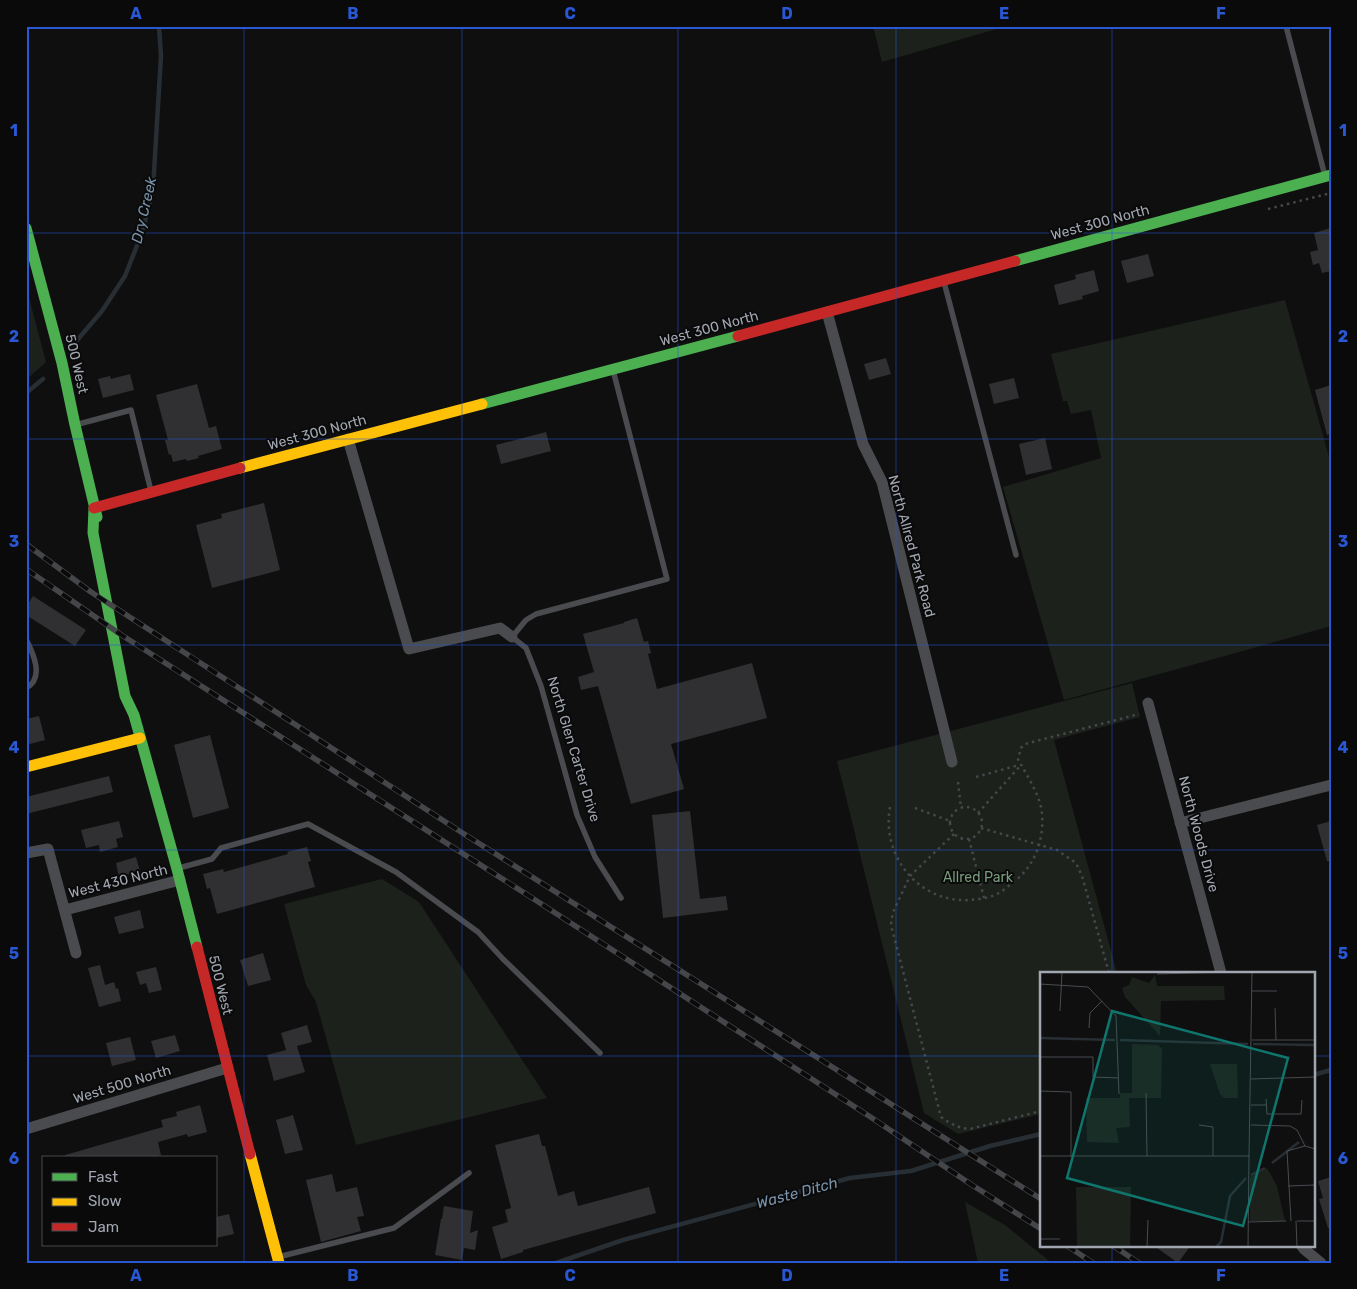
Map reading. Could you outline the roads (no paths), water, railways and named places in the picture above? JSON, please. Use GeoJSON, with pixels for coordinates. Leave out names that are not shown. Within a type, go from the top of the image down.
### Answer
{"type":"FeatureCollection","features":[{"type":"Feature","properties":{"kind":"street","name":"West 300 North"},"geometry":{"type":"LineString","coordinates":[[94,508],[1328,176]]}},
{"type":"Feature","properties":{"kind":"street","name":"500 West"},"geometry":{"type":"LineString","coordinates":[[26,228],[62,363],[94,508],[102,531],[120,634],[133,693],[134,715],[180,880],[227,1068],[279,1260]]}},
{"type":"Feature","properties":{"kind":"street","name":"North Allred Park Road"},"geometry":{"type":"LineString","coordinates":[[827,312],[863,444],[882,482],[952,762]]}},
{"type":"Feature","properties":{"kind":"street"},"geometry":{"type":"LineString","coordinates":[[348,439],[409,649],[500,628],[512,637]]}},
{"type":"Feature","properties":{"kind":"street","name":"North Woods Drive"},"geometry":{"type":"LineString","coordinates":[[1148,702],[1221,972]]}},
{"type":"Feature","properties":{"kind":"street"},"geometry":{"type":"LineString","coordinates":[[26,767],[140,738]]}},
{"type":"Feature","properties":{"kind":"street"},"geometry":{"type":"LineString","coordinates":[[1180,823],[1331,785]]}},
{"type":"Feature","properties":{"kind":"street"},"geometry":{"type":"LineString","coordinates":[[26,853],[48,849],[76,953]]}},
{"type":"Feature","properties":{"kind":"street","name":"West 430 North"},"geometry":{"type":"LineString","coordinates":[[65,910],[180,880]]}},
{"type":"Feature","properties":{"kind":"street","name":"West 500 North"},"geometry":{"type":"LineString","coordinates":[[26,1129],[227,1068]]}},
{"type":"Feature","properties":{"kind":"street"},"geometry":{"type":"LineString","coordinates":[[1302,1246],[1321,1263]]}},
{"type":"Feature","properties":{"kind":"lane"},"geometry":{"type":"LineString","coordinates":[[1286,26],[1328,176]]}},
{"type":"Feature","properties":{"kind":"lane"},"geometry":{"type":"LineString","coordinates":[[943,280],[1016,555]]}},
{"type":"Feature","properties":{"kind":"lane"},"geometry":{"type":"LineString","coordinates":[[512,637],[526,620],[536,614],[667,579],[613,369]]}},
{"type":"Feature","properties":{"kind":"lane"},"geometry":{"type":"LineString","coordinates":[[75,425],[131,410],[151,493]]}},
{"type":"Feature","properties":{"kind":"lane","name":"North Glen Carter Drive"},"geometry":{"type":"LineString","coordinates":[[512,637],[526,648],[541,686],[577,815],[595,856],[621,898]]}},
{"type":"Feature","properties":{"kind":"lane"},"geometry":{"type":"LineString","coordinates":[[26,639],[35,657],[36,675],[31,686],[26,688]]}},
{"type":"Feature","properties":{"kind":"lane"},"geometry":{"type":"LineString","coordinates":[[177,869],[212,859],[221,848],[308,824],[396,872],[478,932],[503,960],[600,1053]]}},
{"type":"Feature","properties":{"kind":"lane"},"geometry":{"type":"LineString","coordinates":[[279,1260],[394,1228],[469,1173]]}},
{"type":"Feature","properties":{"kind":"waterway","name":"Dry Creek"},"geometry":{"type":"LineString","coordinates":[[73,345],[102,311],[125,276],[142,233],[153,189],[161,56],[159,26]]}},
{"type":"Feature","properties":{"kind":"waterway","name":"Dry Creek"},"geometry":{"type":"LineString","coordinates":[[26,393],[43,379]]}},
{"type":"Feature","properties":{"kind":"waterway","name":"Waste Ditch"},"geometry":{"type":"LineString","coordinates":[[1314,1075],[1331,1070]]}},
{"type":"Feature","properties":{"kind":"waterway","name":"Waste Ditch"},"geometry":{"type":"LineString","coordinates":[[556,1263],[623,1240],[850,1178],[911,1171],[990,1146],[1040,1134]]}},
{"type":"Feature","properties":{"kind":"railway"},"geometry":{"type":"LineString","coordinates":[[26,544],[91,592],[461,832],[1040,1198]]}},
{"type":"Feature","properties":{"kind":"railway"},"geometry":{"type":"LineString","coordinates":[[26,569],[120,634],[526,894],[1040,1228]]}},
{"type":"Feature","properties":{"kind":"railway"},"geometry":{"type":"LineString","coordinates":[[1068,1246],[1093,1263]]}},
{"type":"Feature","properties":{"kind":"railway"},"geometry":{"type":"LineString","coordinates":[[1114,1246],[1139,1263]]}},
{"type":"Feature","properties":{"kind":"park label","name":"Allred Park"},"geometry":{"type":"Point","coordinates":[978,877]}}]}
